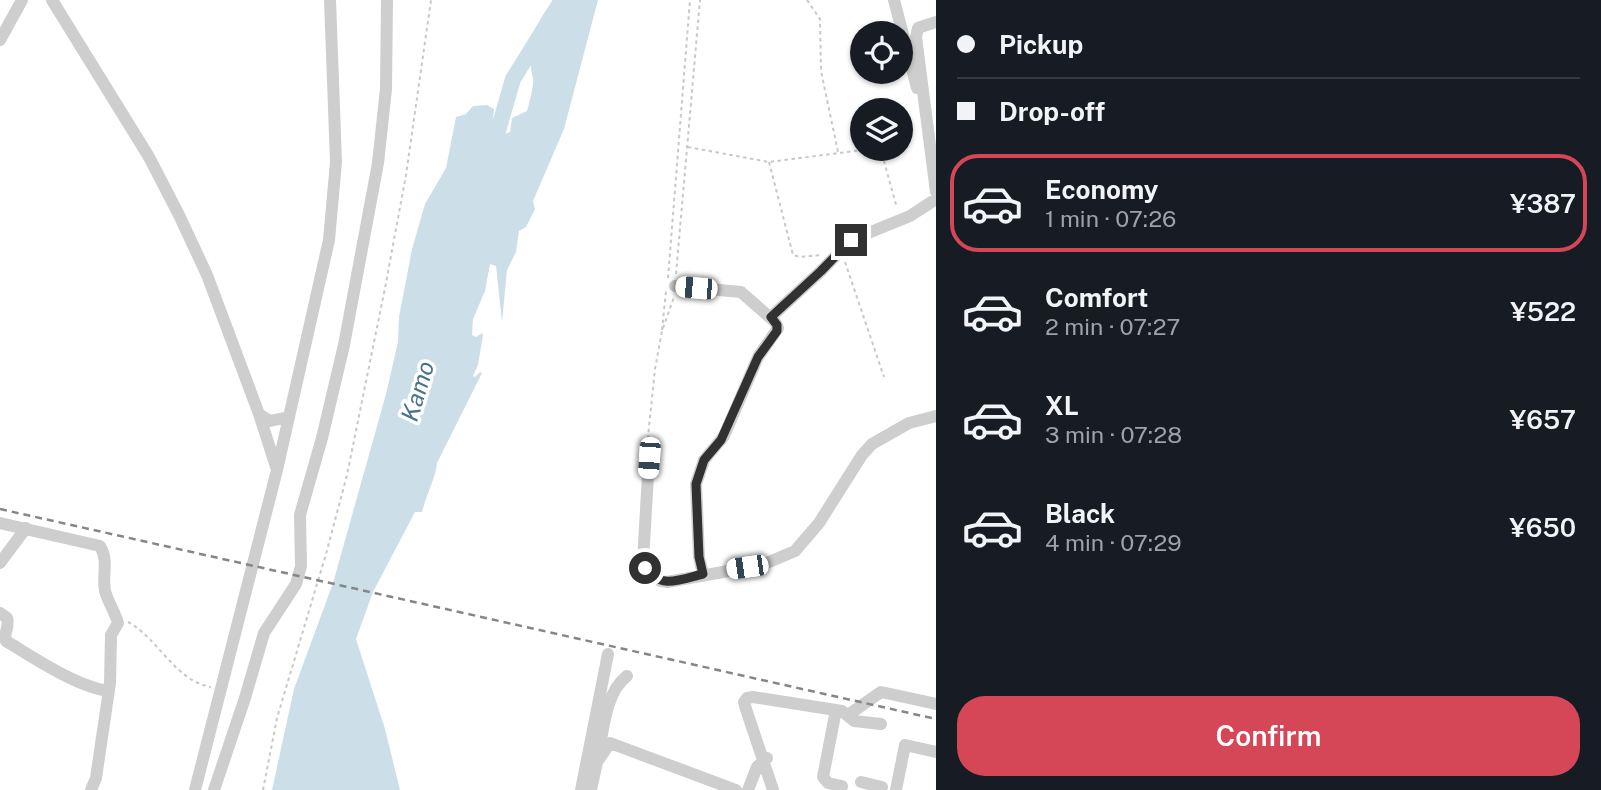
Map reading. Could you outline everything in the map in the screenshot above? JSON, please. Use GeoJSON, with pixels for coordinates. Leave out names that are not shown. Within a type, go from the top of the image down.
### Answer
{"type":"FeatureCollection","features":[{"type":"Feature","properties":{"kind":"street"},"geometry":{"type":"LineString","coordinates":[[0,40],[22,0]]}},
{"type":"Feature","properties":{"kind":"street"},"geometry":{"type":"LineString","coordinates":[[52,0],[149,157],[179,215],[207,275],[277,470]]}},
{"type":"Feature","properties":{"kind":"street"},"geometry":{"type":"LineString","coordinates":[[195,790],[277,470],[329,240],[336,162],[330,0]]}},
{"type":"Feature","properties":{"kind":"street"},"geometry":{"type":"LineString","coordinates":[[214,790],[264,633],[296,584],[301,566],[300,515],[344,345],[376,173],[386,89],[387,0]]}},
{"type":"Feature","properties":{"kind":"street"},"geometry":{"type":"LineString","coordinates":[[897,0],[909,22],[918,29]]}},
{"type":"Feature","properties":{"kind":"street"},"geometry":{"type":"LineString","coordinates":[[897,0],[926,117],[936,146]]}},
{"type":"Feature","properties":{"kind":"street"},"geometry":{"type":"LineString","coordinates":[[918,29],[936,22]]}},
{"type":"Feature","properties":{"kind":"street"},"geometry":{"type":"LineString","coordinates":[[918,29],[916,37],[936,192]]}},
{"type":"Feature","properties":{"kind":"street"},"geometry":{"type":"LineString","coordinates":[[771,317],[851,240],[901,219],[936,199]]}},
{"type":"Feature","properties":{"kind":"street"},"geometry":{"type":"LineString","coordinates":[[670,285],[741,292],[777,325],[777,331],[758,357],[724,436],[704,460],[696,484],[699,557],[703,574]]}},
{"type":"Feature","properties":{"kind":"street"},"geometry":{"type":"LineString","coordinates":[[259,414],[270,421],[289,417]]}},
{"type":"Feature","properties":{"kind":"street"},"geometry":{"type":"LineString","coordinates":[[649,458],[642,552],[645,568],[655,578],[667,582],[762,565],[795,551],[819,523],[862,455],[872,444],[909,423],[936,416]]}},
{"type":"Feature","properties":{"kind":"street"},"geometry":{"type":"LineString","coordinates":[[0,523],[100,546],[104,553],[105,590],[118,621],[111,635],[109,691],[97,771],[91,790]]}},
{"type":"Feature","properties":{"kind":"street"},"geometry":{"type":"LineString","coordinates":[[0,563],[26,528]]}},
{"type":"Feature","properties":{"kind":"street"},"geometry":{"type":"LineString","coordinates":[[0,613],[7,618],[9,624],[6,641],[40,663],[109,691]]}},
{"type":"Feature","properties":{"kind":"street"},"geometry":{"type":"LineString","coordinates":[[581,790],[608,654]]}},
{"type":"Feature","properties":{"kind":"street"},"geometry":{"type":"LineString","coordinates":[[591,790],[611,697],[620,681],[627,676]]}},
{"type":"Feature","properties":{"kind":"street"},"geometry":{"type":"LineString","coordinates":[[843,785],[828,783],[823,777],[842,712],[881,692],[936,704]]}},
{"type":"Feature","properties":{"kind":"street"},"geometry":{"type":"LineString","coordinates":[[773,790],[767,758],[744,702],[747,698],[753,696],[842,712],[854,721],[881,724]]}},
{"type":"Feature","properties":{"kind":"street"},"geometry":{"type":"LineString","coordinates":[[597,762],[610,743],[736,790]]}},
{"type":"Feature","properties":{"kind":"street"},"geometry":{"type":"LineString","coordinates":[[861,782],[890,789],[905,745],[936,752]]}},
{"type":"Feature","properties":{"kind":"street"},"geometry":{"type":"LineString","coordinates":[[748,790],[757,767],[767,758]]}},
{"type":"Feature","properties":{"kind":"path"},"geometry":{"type":"LineString","coordinates":[[263,790],[277,718],[347,475],[401,200],[430,0]]}},
{"type":"Feature","properties":{"kind":"path"},"geometry":{"type":"LineString","coordinates":[[662,331],[674,301],[670,285],[690,0]]}},
{"type":"Feature","properties":{"kind":"path"},"geometry":{"type":"LineString","coordinates":[[649,458],[646,453],[649,426],[688,147],[700,0]]}},
{"type":"Feature","properties":{"kind":"path"},"geometry":{"type":"LineString","coordinates":[[807,0],[820,19],[821,71],[838,153]]}},
{"type":"Feature","properties":{"kind":"path"},"geometry":{"type":"LineString","coordinates":[[688,147],[769,162],[850,152]]}},
{"type":"Feature","properties":{"kind":"path"},"geometry":{"type":"LineString","coordinates":[[883,161],[901,219]]}},
{"type":"Feature","properties":{"kind":"path"},"geometry":{"type":"LineString","coordinates":[[118,621],[122,619],[132,624],[194,680],[203,685],[221,688]]}},
{"type":"Feature","properties":{"kind":"water"},"geometry":{"type":"Polygon","coordinates":[[[554,0],[598,0],[564,129],[533,201],[535,209],[526,227],[519,231],[516,252],[507,270],[502,322],[496,266],[490,264],[485,291],[473,319],[472,335],[483,335],[478,365],[473,376],[482,373],[437,463],[422,512],[415,512],[373,592],[356,639],[385,729],[400,790],[272,790],[294,689],[333,583],[386,394],[398,342],[399,317],[412,249],[425,204],[446,168],[456,117],[466,114],[473,106],[487,105],[494,109],[493,119],[497,120],[494,129],[502,135],[510,132],[512,118],[527,111],[533,82],[533,39],[543,15],[554,0]]]}},
{"type":"Feature","properties":{"kind":"waterway","name":"Kamo"},"geometry":{"type":"LineString","coordinates":[[492,152],[513,79],[562,0]]}},
{"type":"Feature","properties":{"kind":"railway"},"geometry":{"type":"LineString","coordinates":[[0,509],[936,719]]}},
{"type":"Feature","properties":{"kind":"route"},"geometry":{"type":"LineString","coordinates":[[645,568],[655,578],[667,582],[703,574],[699,557],[695,488],[704,460],[721,440],[758,357],[777,331],[777,325],[771,317],[851,240]]}}]}
